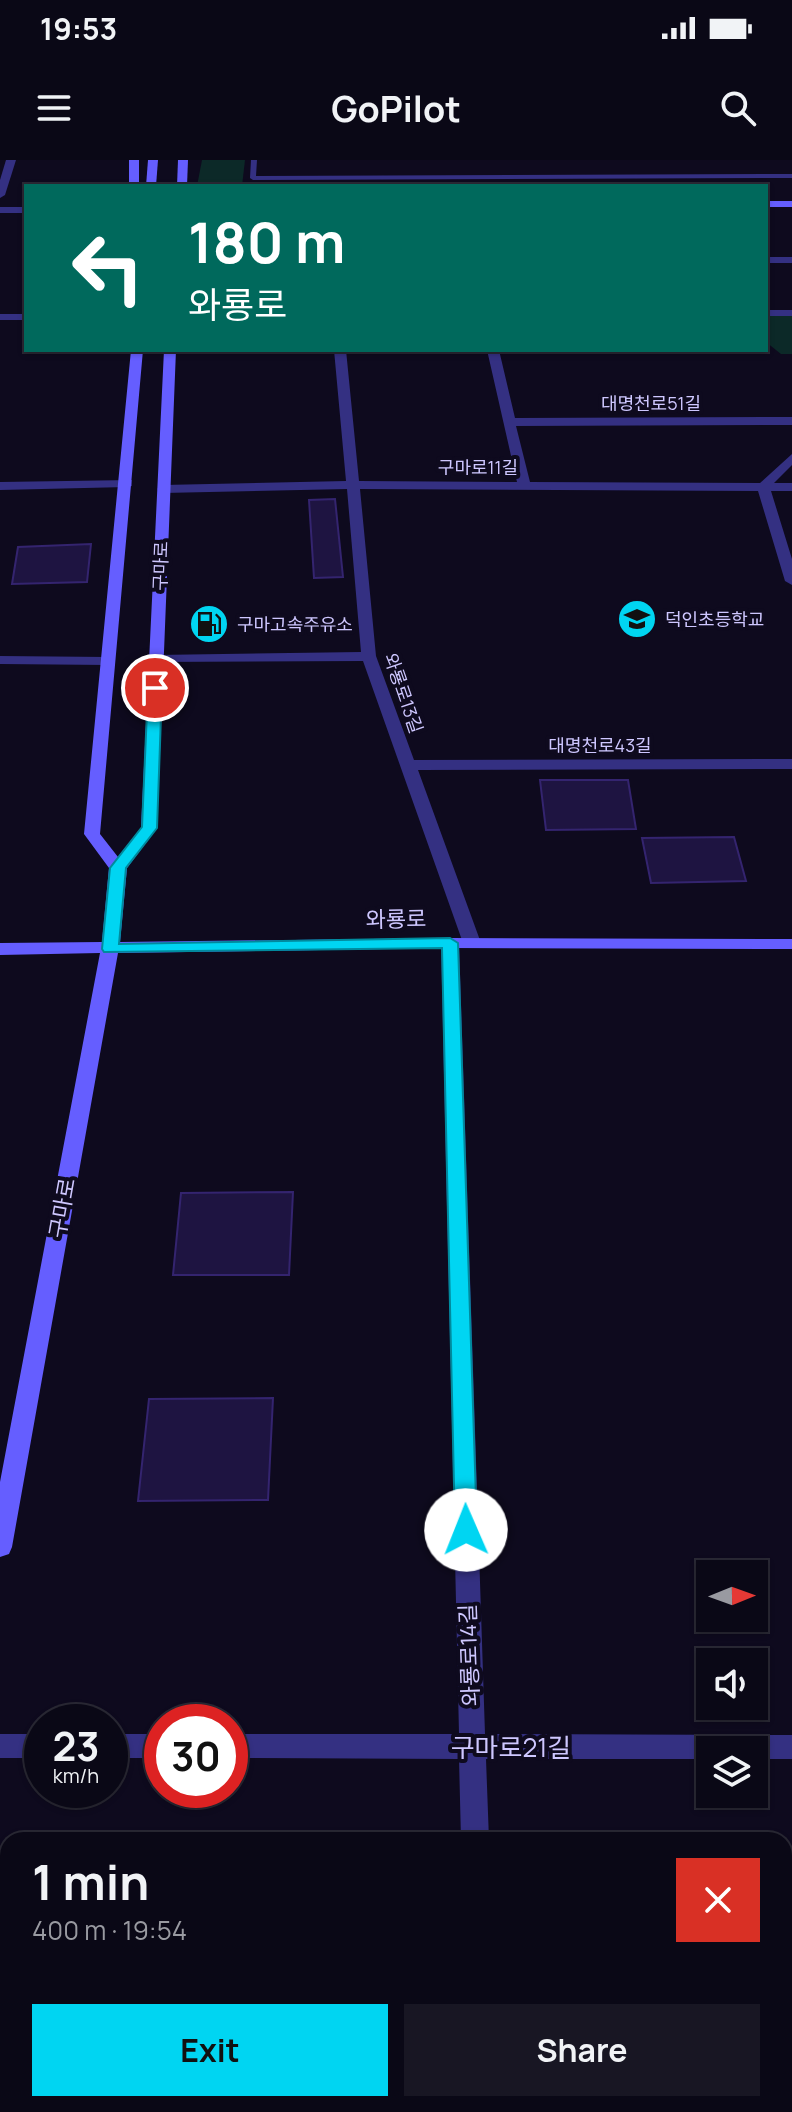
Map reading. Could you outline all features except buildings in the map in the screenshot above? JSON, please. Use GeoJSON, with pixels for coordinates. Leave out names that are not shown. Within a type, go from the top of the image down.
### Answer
{"type":"FeatureCollection","features":[{"type":"Feature","properties":{"kind":"main road"},"geometry":{"type":"LineString","coordinates":[[134,160],[134,184]]}},
{"type":"Feature","properties":{"kind":"main road"},"geometry":{"type":"LineString","coordinates":[[151,184],[153,160]]}},
{"type":"Feature","properties":{"kind":"main road"},"geometry":{"type":"LineString","coordinates":[[182,184],[183,160]]}},
{"type":"Feature","properties":{"kind":"main road"},"geometry":{"type":"LineString","coordinates":[[768,204],[792,204]]}},
{"type":"Feature","properties":{"kind":"main road","name":"구마로"},"geometry":{"type":"LineString","coordinates":[[118,868],[92,834],[137,352]]}},
{"type":"Feature","properties":{"kind":"main road","name":"구마로"},"geometry":{"type":"LineString","coordinates":[[0,1547],[110,949],[118,868],[149,828],[170,352]]}},
{"type":"Feature","properties":{"kind":"main road","name":"와룡로"},"geometry":{"type":"LineString","coordinates":[[0,949],[461,943],[792,944]]}},
{"type":"Feature","properties":{"kind":"street"},"geometry":{"type":"LineString","coordinates":[[0,195],[11,160]]}},
{"type":"Feature","properties":{"kind":"street"},"geometry":{"type":"LineString","coordinates":[[0,210],[24,210]]}},
{"type":"Feature","properties":{"kind":"street"},"geometry":{"type":"LineString","coordinates":[[768,260],[792,260]]}},
{"type":"Feature","properties":{"kind":"street"},"geometry":{"type":"LineString","coordinates":[[768,313],[792,313]]}},
{"type":"Feature","properties":{"kind":"street"},"geometry":{"type":"LineString","coordinates":[[0,317],[24,317]]}},
{"type":"Feature","properties":{"kind":"street","name":"와룡로13길"},"geometry":{"type":"LineString","coordinates":[[340,352],[369,656],[408,765],[461,943]]}},
{"type":"Feature","properties":{"kind":"street"},"geometry":{"type":"LineString","coordinates":[[493,352],[524,486]]}},
{"type":"Feature","properties":{"kind":"street","name":"대명천로51길"},"geometry":{"type":"LineString","coordinates":[[509,422],[792,421]]}},
{"type":"Feature","properties":{"kind":"street"},"geometry":{"type":"LineString","coordinates":[[791,574],[763,487],[792,458]]}},
{"type":"Feature","properties":{"kind":"street"},"geometry":{"type":"LineString","coordinates":[[0,486],[127,483]]}},
{"type":"Feature","properties":{"kind":"street","name":"구마로11길"},"geometry":{"type":"LineString","coordinates":[[163,489],[352,485],[792,487]]}},
{"type":"Feature","properties":{"kind":"street"},"geometry":{"type":"LineString","coordinates":[[156,659],[369,656]]}},
{"type":"Feature","properties":{"kind":"street"},"geometry":{"type":"LineString","coordinates":[[0,660],[108,661]]}},
{"type":"Feature","properties":{"kind":"street","name":"대명천로43길"},"geometry":{"type":"LineString","coordinates":[[408,765],[792,764]]}},
{"type":"Feature","properties":{"kind":"street","name":"와룡로14길"},"geometry":{"type":"LineString","coordinates":[[461,943],[475,1832]]}},
{"type":"Feature","properties":{"kind":"street"},"geometry":{"type":"LineString","coordinates":[[0,1746],[24,1746]]}},
{"type":"Feature","properties":{"kind":"street","name":"구마로21길"},"geometry":{"type":"LineString","coordinates":[[248,1746],[792,1747]]}},
{"type":"Feature","properties":{"kind":"lane"},"geometry":{"type":"LineString","coordinates":[[254,160],[253,178],[713,172],[792,176]]}},
{"type":"Feature","properties":{"kind":"lane"},"geometry":{"type":"LineString","coordinates":[[458,173],[459,184]]}},
{"type":"Feature","properties":{"kind":"green space"},"geometry":{"type":"Polygon","coordinates":[[[202,160],[245,160],[242,184],[197,184],[202,160]]]}},
{"type":"Feature","properties":{"kind":"green space"},"geometry":{"type":"Polygon","coordinates":[[[792,314],[792,354],[781,354],[768,344],[768,315],[792,314]]]}},
{"type":"Feature","properties":{"kind":"place","name":"덕인초등학교"},"geometry":{"type":"Point","coordinates":[637,619]}},
{"type":"Feature","properties":{"kind":"place","name":"구마고속주유소"},"geometry":{"type":"Point","coordinates":[209,624]}},
{"type":"Feature","properties":{"kind":"route"},"geometry":{"type":"LineString","coordinates":[[155,688],[149,828],[118,868],[110,949],[450,943],[466,1530]]}}]}
